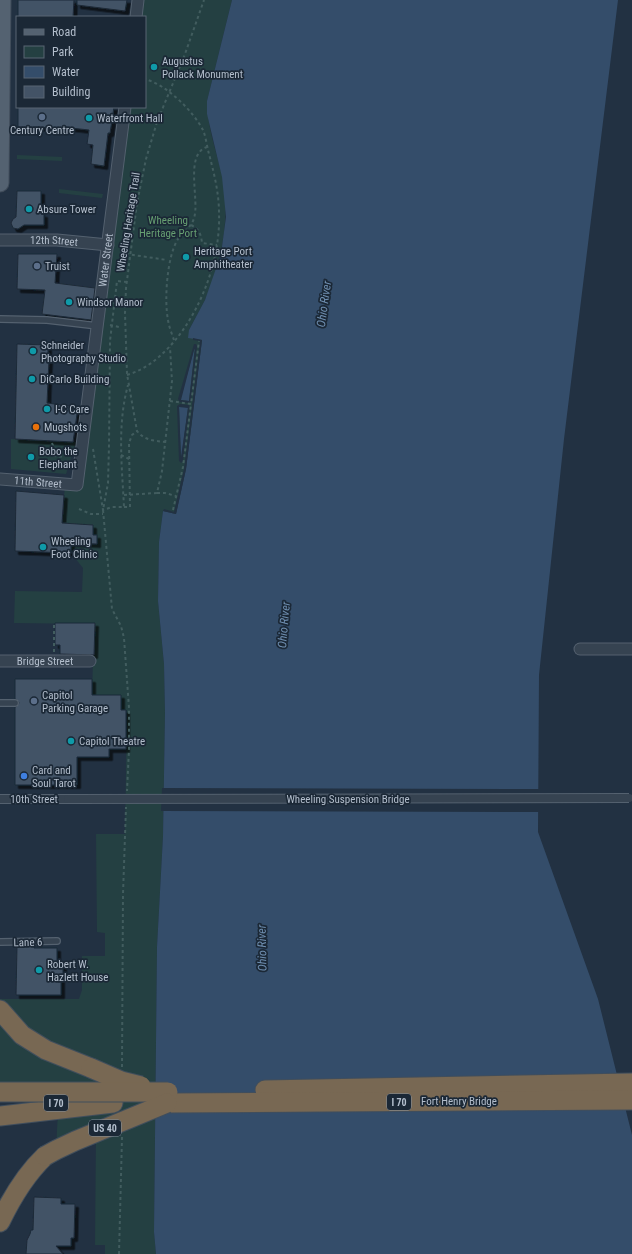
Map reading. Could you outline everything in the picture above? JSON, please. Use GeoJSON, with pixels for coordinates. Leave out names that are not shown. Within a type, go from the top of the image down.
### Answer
{"type":"FeatureCollection","features":[{"type":"Feature","properties":{"kind":"highway"},"geometry":{"type":"LineString","coordinates":[[0,1010],[22,1035],[46,1050],[167,1098]]}},
{"type":"Feature","properties":{"kind":"highway","name":"Fort Henry Bridge"},"geometry":{"type":"LineString","coordinates":[[167,1098],[613,1083],[632,1081]]}},
{"type":"Feature","properties":{"kind":"highway","name":"I 70"},"geometry":{"type":"LineString","coordinates":[[0,1092],[167,1098]]}},
{"type":"Feature","properties":{"kind":"highway","name":"Fort Henry Bridge"},"geometry":{"type":"LineString","coordinates":[[167,1098],[632,1100]]}},
{"type":"Feature","properties":{"kind":"highway","name":"I 70"},"geometry":{"type":"LineString","coordinates":[[0,1104],[113,1103],[167,1098]]}},
{"type":"Feature","properties":{"kind":"highway","name":"US 40"},"geometry":{"type":"LineString","coordinates":[[0,1222],[26,1175],[45,1156],[167,1098]]}},
{"type":"Feature","properties":{"kind":"highway"},"geometry":{"type":"LineString","coordinates":[[0,1116],[113,1103]]}},
{"type":"Feature","properties":{"kind":"main road"},"geometry":{"type":"LineString","coordinates":[[0,183],[2,0]]}},
{"type":"Feature","properties":{"kind":"street"},"geometry":{"type":"LineString","coordinates":[[136,16],[138,0]]}},
{"type":"Feature","properties":{"kind":"street","name":"Water Street"},"geometry":{"type":"LineString","coordinates":[[77,486],[126,108]]}},
{"type":"Feature","properties":{"kind":"street","name":"12th Street"},"geometry":{"type":"LineString","coordinates":[[0,240],[57,240],[108,246]]}},
{"type":"Feature","properties":{"kind":"street","name":"11th Street"},"geometry":{"type":"LineString","coordinates":[[0,479],[77,486]]}},
{"type":"Feature","properties":{"kind":"street"},"geometry":{"type":"LineString","coordinates":[[580,649],[632,649]]}},
{"type":"Feature","properties":{"kind":"street","name":"Bridge Street"},"geometry":{"type":"LineString","coordinates":[[0,661],[90,661]]}},
{"type":"Feature","properties":{"kind":"street","name":"Wheeling Suspension Bridge"},"geometry":{"type":"LineString","coordinates":[[68,798],[630,798]]}},
{"type":"Feature","properties":{"kind":"street","name":"10th Street"},"geometry":{"type":"LineString","coordinates":[[0,799],[68,798]]}},
{"type":"Feature","properties":{"kind":"lane"},"geometry":{"type":"LineString","coordinates":[[0,319],[47,320],[98,326]]}},
{"type":"Feature","properties":{"kind":"lane"},"geometry":{"type":"LineString","coordinates":[[0,703],[15,704]]}},
{"type":"Feature","properties":{"kind":"lane","name":"Lane 6"},"geometry":{"type":"LineString","coordinates":[[0,942],[57,941]]}},
{"type":"Feature","properties":{"kind":"path","name":"Wheeling Heritage Trail"},"geometry":{"type":"LineString","coordinates":[[111,326],[117,281],[127,282],[137,203],[146,159],[157,122],[185,54],[204,0]]}},
{"type":"Feature","properties":{"kind":"path"},"geometry":{"type":"LineString","coordinates":[[128,376],[153,362],[170,347],[199,305],[211,273],[217,245],[219,214],[217,187],[203,131],[190,112],[176,97],[146,80]]}},
{"type":"Feature","properties":{"kind":"path"},"geometry":{"type":"LineString","coordinates":[[174,340],[167,319],[166,305],[170,261],[178,239],[191,225],[194,219],[196,211],[194,170],[196,159],[201,149],[207,147]]}},
{"type":"Feature","properties":{"kind":"path"},"geometry":{"type":"LineString","coordinates":[[191,225],[198,230],[202,243],[217,245]]}},
{"type":"Feature","properties":{"kind":"path"},"geometry":{"type":"LineString","coordinates":[[123,233],[133,234]]}},
{"type":"Feature","properties":{"kind":"path"},"geometry":{"type":"LineString","coordinates":[[120,253],[167,260]]}},
{"type":"Feature","properties":{"kind":"path"},"geometry":{"type":"LineString","coordinates":[[127,282],[125,313],[128,383],[137,431],[140,436],[147,439],[166,442]]}},
{"type":"Feature","properties":{"kind":"path"},"geometry":{"type":"LineString","coordinates":[[173,510],[184,467],[199,342]]}},
{"type":"Feature","properties":{"kind":"path"},"geometry":{"type":"LineString","coordinates":[[157,493],[162,471],[170,401],[172,370],[170,347]]}},
{"type":"Feature","properties":{"kind":"path"},"geometry":{"type":"LineString","coordinates":[[124,507],[121,455],[122,417],[128,383]]}},
{"type":"Feature","properties":{"kind":"path"},"geometry":{"type":"LineString","coordinates":[[170,401],[191,404]]}},
{"type":"Feature","properties":{"kind":"path"},"geometry":{"type":"LineString","coordinates":[[92,444],[103,510],[112,507],[130,507],[129,444],[130,439],[137,431]]}},
{"type":"Feature","properties":{"kind":"path"},"geometry":{"type":"LineString","coordinates":[[52,443],[58,451],[68,451]]}},
{"type":"Feature","properties":{"kind":"path"},"geometry":{"type":"LineString","coordinates":[[44,448],[49,454],[58,457],[64,456],[71,449]]}},
{"type":"Feature","properties":{"kind":"path"},"geometry":{"type":"LineString","coordinates":[[121,455],[129,459]]}},
{"type":"Feature","properties":{"kind":"path"},"geometry":{"type":"LineString","coordinates":[[123,495],[165,493],[176,496]]}},
{"type":"Feature","properties":{"kind":"path"},"geometry":{"type":"LineString","coordinates":[[80,509],[91,514],[103,514]]}},
{"type":"Feature","properties":{"kind":"path"},"geometry":{"type":"LineString","coordinates":[[54,623],[54,656]]}},
{"type":"Feature","properties":{"kind":"green space","name":"Wheeling Heritage Port"},"geometry":{"type":"Polygon","coordinates":[[[138,0],[232,0],[207,101],[210,129],[225,191],[226,206],[223,239],[211,285],[189,330],[202,340],[186,469],[176,514],[163,511],[159,542],[158,601],[164,664],[165,713],[163,836],[157,947],[154,1232],[156,1254],[105,1254],[105,1245],[95,1245],[96,1133],[56,1150],[59,1092],[0,1092],[0,999],[79,999],[82,990],[82,956],[105,956],[105,933],[97,932],[96,834],[125,834],[127,710],[121,710],[121,695],[92,695],[94,624],[14,623],[15,591],[82,592],[83,568],[71,553],[71,543],[97,544],[97,535],[93,535],[62,523],[65,485],[76,485],[125,108],[146,108],[146,16],[136,16],[138,0]]]}},
{"type":"Feature","properties":{"kind":"green space"},"geometry":{"type":"Polygon","coordinates":[[[17,155],[62,157],[62,161],[17,159],[17,155]]]}},
{"type":"Feature","properties":{"kind":"green space"},"geometry":{"type":"Polygon","coordinates":[[[59,189],[103,194],[102,198],[59,193],[59,189]]]}},
{"type":"Feature","properties":{"kind":"green space"},"geometry":{"type":"Polygon","coordinates":[[[11,439],[76,442],[66,474],[11,469],[11,439]]]}},
{"type":"Feature","properties":{"kind":"water","name":"Ohio River"},"geometry":{"type":"Polygon","coordinates":[[[232,0],[618,0],[564,439],[539,675],[538,832],[598,999],[632,1135],[632,1254],[156,1254],[154,1232],[157,947],[163,836],[165,713],[164,664],[158,601],[159,542],[163,511],[176,514],[186,469],[202,340],[188,338],[189,330],[205,300],[221,254],[226,217],[222,177],[207,114],[207,101],[232,0]]]}},
{"type":"Feature","properties":{"kind":"water"},"geometry":{"type":"Polygon","coordinates":[[[195,346],[189,401],[180,400],[195,346]]]}},
{"type":"Feature","properties":{"kind":"water"},"geometry":{"type":"Polygon","coordinates":[[[179,406],[188,407],[181,461],[179,406]]]}},
{"type":"Feature","properties":{"kind":"pier"},"geometry":{"type":"Polygon","coordinates":[[[193,338],[202,340],[186,469],[176,514],[163,511],[164,509],[174,512],[184,469],[200,341],[193,340],[193,338]]]}},
{"type":"Feature","properties":{"kind":"pier"},"geometry":{"type":"Polygon","coordinates":[[[194,344],[196,344],[191,401],[189,403],[180,402],[178,399],[194,344]],[[195,349],[181,400],[189,401],[195,349]]]}},
{"type":"Feature","properties":{"kind":"pier"},"geometry":{"type":"Polygon","coordinates":[[[180,404],[189,405],[190,407],[183,461],[181,463],[179,461],[177,406],[180,404]],[[179,407],[181,457],[188,408],[179,407]]]}},
{"type":"Feature","properties":{"kind":"pier"},"geometry":{"type":"Polygon","coordinates":[[[162,788],[540,789],[540,812],[161,811],[162,788]]]}},
{"type":"Feature","properties":{"kind":"building"},"geometry":{"type":"Polygon","coordinates":[[[18,0],[74,0],[73,16],[18,16],[18,0]]]}},
{"type":"Feature","properties":{"kind":"building"},"geometry":{"type":"Polygon","coordinates":[[[77,0],[127,0],[125,11],[77,5],[77,0]]]}},
{"type":"Feature","properties":{"kind":"building"},"geometry":{"type":"Polygon","coordinates":[[[18,108],[114,108],[110,133],[108,133],[104,166],[91,164],[93,145],[87,144],[89,130],[71,128],[18,127],[18,108]]]}},
{"type":"Feature","properties":{"kind":"building","name":"Absure Tower"},"geometry":{"type":"Polygon","coordinates":[[[17,191],[41,191],[41,214],[44,214],[44,225],[24,225],[18,229],[13,228],[11,223],[16,217],[17,191]]]}},
{"type":"Feature","properties":{"kind":"building","name":"Windsor Manor"},"geometry":{"type":"Polygon","coordinates":[[[18,254],[57,254],[55,283],[95,288],[91,320],[42,314],[45,290],[17,289],[18,254]]]}},
{"type":"Feature","properties":{"kind":"building"},"geometry":{"type":"Polygon","coordinates":[[[17,344],[48,345],[49,360],[47,403],[78,407],[73,442],[15,439],[17,344]]]}},
{"type":"Feature","properties":{"kind":"building"},"geometry":{"type":"Polygon","coordinates":[[[16,491],[64,495],[62,523],[93,525],[93,535],[97,535],[97,544],[71,543],[71,553],[15,551],[16,491]]]}},
{"type":"Feature","properties":{"kind":"building"},"geometry":{"type":"Polygon","coordinates":[[[55,623],[95,623],[94,655],[60,654],[60,645],[55,645],[55,623]]]}},
{"type":"Feature","properties":{"kind":"building"},"geometry":{"type":"Polygon","coordinates":[[[15,679],[92,679],[92,695],[121,695],[121,710],[126,710],[126,749],[109,749],[109,757],[77,757],[77,785],[15,785],[15,707],[19,703],[15,699],[15,679]]]}},
{"type":"Feature","properties":{"kind":"building"},"geometry":{"type":"Polygon","coordinates":[[[17,946],[57,948],[57,965],[63,965],[63,976],[61,976],[61,995],[16,995],[17,946]]]}},
{"type":"Feature","properties":{"kind":"building"},"geometry":{"type":"Polygon","coordinates":[[[34,1197],[61,1198],[61,1204],[75,1204],[74,1238],[71,1238],[71,1246],[56,1246],[63,1254],[26,1254],[27,1240],[31,1230],[33,1230],[34,1197]]]}},
{"type":"Feature","properties":{"kind":"place","name":"Augustus Pollack Monument"},"geometry":{"type":"Point","coordinates":[154,67]}},
{"type":"Feature","properties":{"kind":"place","name":"Century Centre"},"geometry":{"type":"Point","coordinates":[42,117]}},
{"type":"Feature","properties":{"kind":"place","name":"Waterfront Hall"},"geometry":{"type":"Point","coordinates":[89,118]}},
{"type":"Feature","properties":{"kind":"place","name":"Absure Tower"},"geometry":{"type":"Point","coordinates":[29,209]}},
{"type":"Feature","properties":{"kind":"place","name":"Heritage Port Amphitheater"},"geometry":{"type":"Point","coordinates":[186,257]}},
{"type":"Feature","properties":{"kind":"place","name":"Truist"},"geometry":{"type":"Point","coordinates":[37,266]}},
{"type":"Feature","properties":{"kind":"place","name":"Windsor Manor"},"geometry":{"type":"Point","coordinates":[69,302]}},
{"type":"Feature","properties":{"kind":"place","name":"Schneider Photography Studio"},"geometry":{"type":"Point","coordinates":[33,351]}},
{"type":"Feature","properties":{"kind":"place","name":"DiCarlo Building"},"geometry":{"type":"Point","coordinates":[32,379]}},
{"type":"Feature","properties":{"kind":"place","name":"I-C Care"},"geometry":{"type":"Point","coordinates":[47,409]}},
{"type":"Feature","properties":{"kind":"place","name":"Mugshots"},"geometry":{"type":"Point","coordinates":[36,427]}},
{"type":"Feature","properties":{"kind":"place","name":"Bobo the Elephant"},"geometry":{"type":"Point","coordinates":[31,457]}},
{"type":"Feature","properties":{"kind":"place","name":"Wheeling Foot Clinic"},"geometry":{"type":"Point","coordinates":[43,547]}},
{"type":"Feature","properties":{"kind":"place","name":"Capitol Parking Garage"},"geometry":{"type":"Point","coordinates":[34,701]}},
{"type":"Feature","properties":{"kind":"place","name":"Capitol Theatre"},"geometry":{"type":"Point","coordinates":[71,741]}},
{"type":"Feature","properties":{"kind":"place","name":"Card and Soul Tarot"},"geometry":{"type":"Point","coordinates":[24,776]}},
{"type":"Feature","properties":{"kind":"place","name":"Robert W. Hazlett House"},"geometry":{"type":"Point","coordinates":[39,970]}}]}
